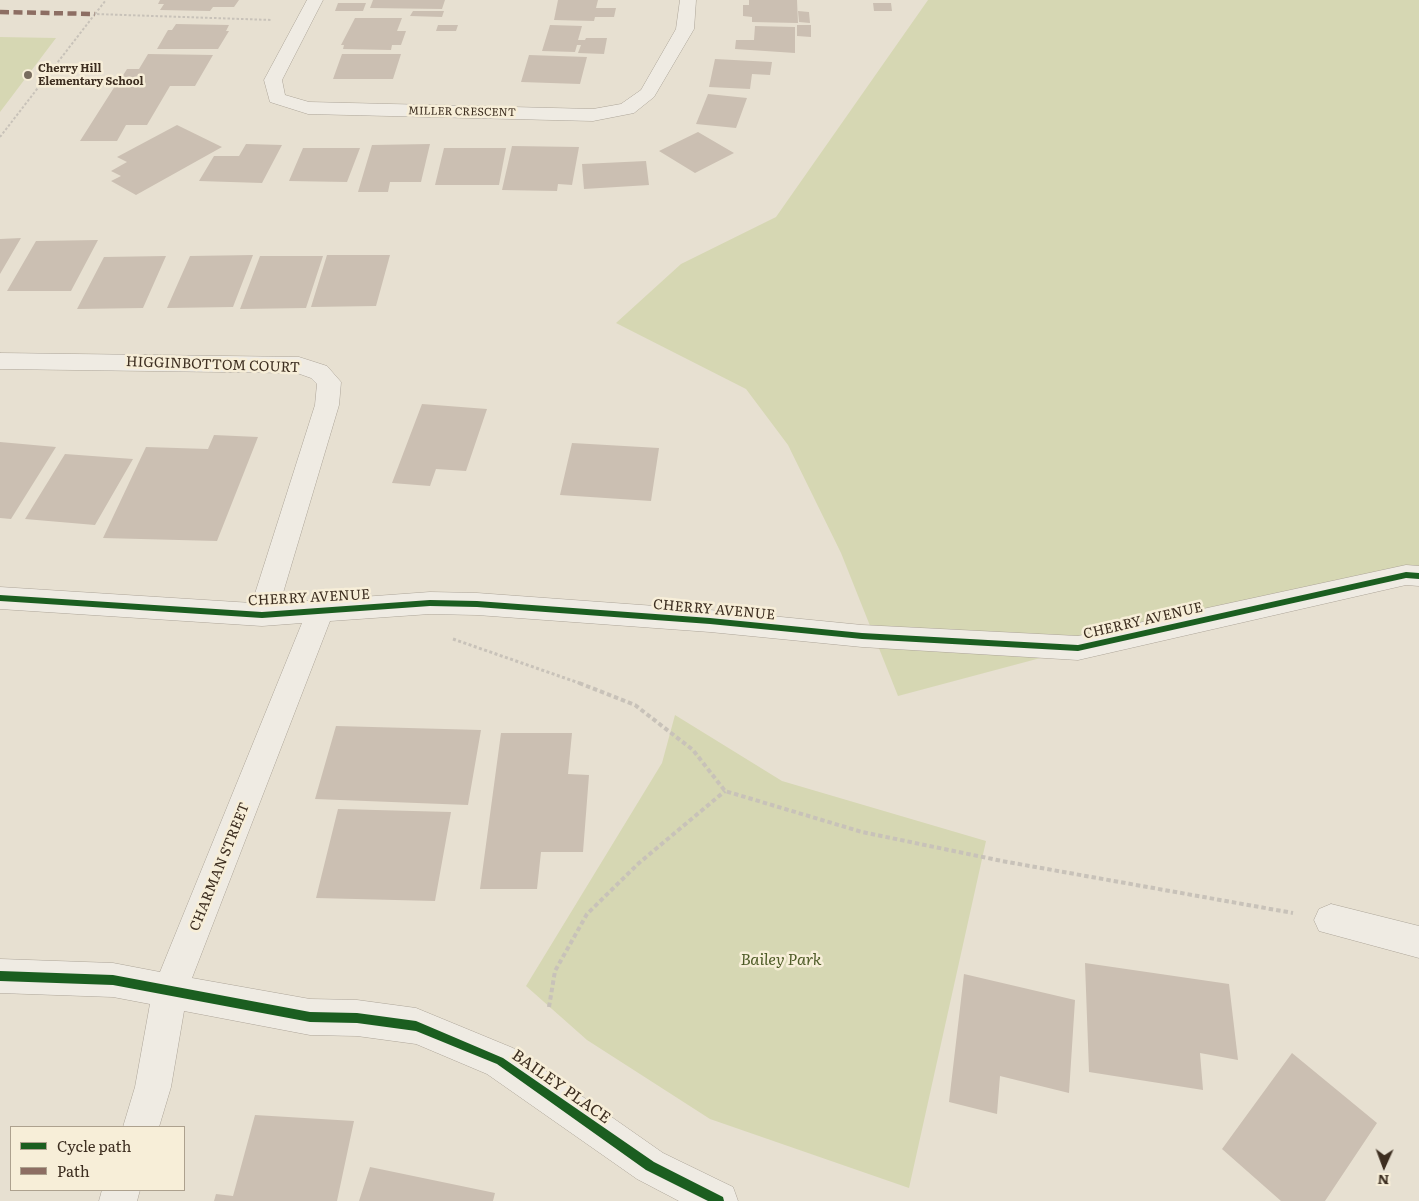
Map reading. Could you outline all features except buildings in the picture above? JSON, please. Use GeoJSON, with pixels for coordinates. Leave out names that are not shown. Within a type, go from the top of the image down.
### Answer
{"type":"FeatureCollection","features":[{"type":"Feature","properties":{"kind":"street","name":"MILLER CRESCENT"},"geometry":{"type":"LineString","coordinates":[[315,0],[273,80],[276,98],[308,108],[593,115],[627,109],[648,93],[685,29],[688,0]]}},
{"type":"Feature","properties":{"kind":"street","name":"HIGGINBOTTOM COURT"},"geometry":{"type":"LineString","coordinates":[[0,361],[299,365],[319,372],[329,382],[327,405],[262,615]]}},
{"type":"Feature","properties":{"kind":"street","name":"CHERRY AVENUE"},"geometry":{"type":"LineString","coordinates":[[0,598],[262,615],[430,603],[477,604],[710,621],[862,636],[1078,648],[1406,575],[1419,576]]}},
{"type":"Feature","properties":{"kind":"street","name":"CHARMAN STREET"},"geometry":{"type":"LineString","coordinates":[[141,1126],[153,1087],[170,992],[320,612]]}},
{"type":"Feature","properties":{"kind":"street"},"geometry":{"type":"LineString","coordinates":[[1331,920],[1419,942]]}},
{"type":"Feature","properties":{"kind":"street","name":"BAILEY PLACE"},"geometry":{"type":"LineString","coordinates":[[0,976],[113,980],[310,1017],[356,1018],[416,1026],[500,1061],[650,1166],[718,1201]]}},
{"type":"Feature","properties":{"kind":"path"},"geometry":{"type":"LineString","coordinates":[[0,137],[106,0]]}},
{"type":"Feature","properties":{"kind":"path"},"geometry":{"type":"LineString","coordinates":[[95,14],[273,20]]}},
{"type":"Feature","properties":{"kind":"path"},"geometry":{"type":"LineString","coordinates":[[430,603],[430,631],[532,665],[635,705],[692,750],[725,790],[862,832],[1002,861],[1331,920]]}},
{"type":"Feature","properties":{"kind":"path"},"geometry":{"type":"LineString","coordinates":[[549,1006],[555,971],[587,914],[639,863],[725,790]]}},
{"type":"Feature","properties":{"kind":"green space"},"geometry":{"type":"Polygon","coordinates":[[[928,0],[1419,0],[1419,576],[1078,648],[898,696],[841,553],[788,445],[746,389],[616,323],[681,264],[776,217],[928,0]]]}},
{"type":"Feature","properties":{"kind":"green space"},"geometry":{"type":"Polygon","coordinates":[[[0,37],[56,38],[0,112],[0,37]]]}},
{"type":"Feature","properties":{"kind":"green space","name":"Bailey Park"},"geometry":{"type":"Polygon","coordinates":[[[675,715],[782,781],[986,841],[909,1188],[710,1119],[587,1040],[526,986],[662,763],[675,715]]]}},
{"type":"Feature","properties":{"kind":"marked path"},"geometry":{"type":"LineString","coordinates":[[0,12],[95,14]]}},
{"type":"Feature","properties":{"kind":"cycle path"},"geometry":{"type":"LineString","coordinates":[[0,598],[262,615],[430,603],[477,604],[710,621],[862,636],[1078,648],[1406,575],[1419,576]]}},
{"type":"Feature","properties":{"kind":"cycle path"},"geometry":{"type":"LineString","coordinates":[[0,976],[113,980],[310,1017],[357,1018],[416,1026],[500,1061],[650,1166],[719,1201]]}},
{"type":"Feature","properties":{"kind":"place","name":"Cherry Hill Elementary School"},"geometry":{"type":"Point","coordinates":[28,75]}}]}
